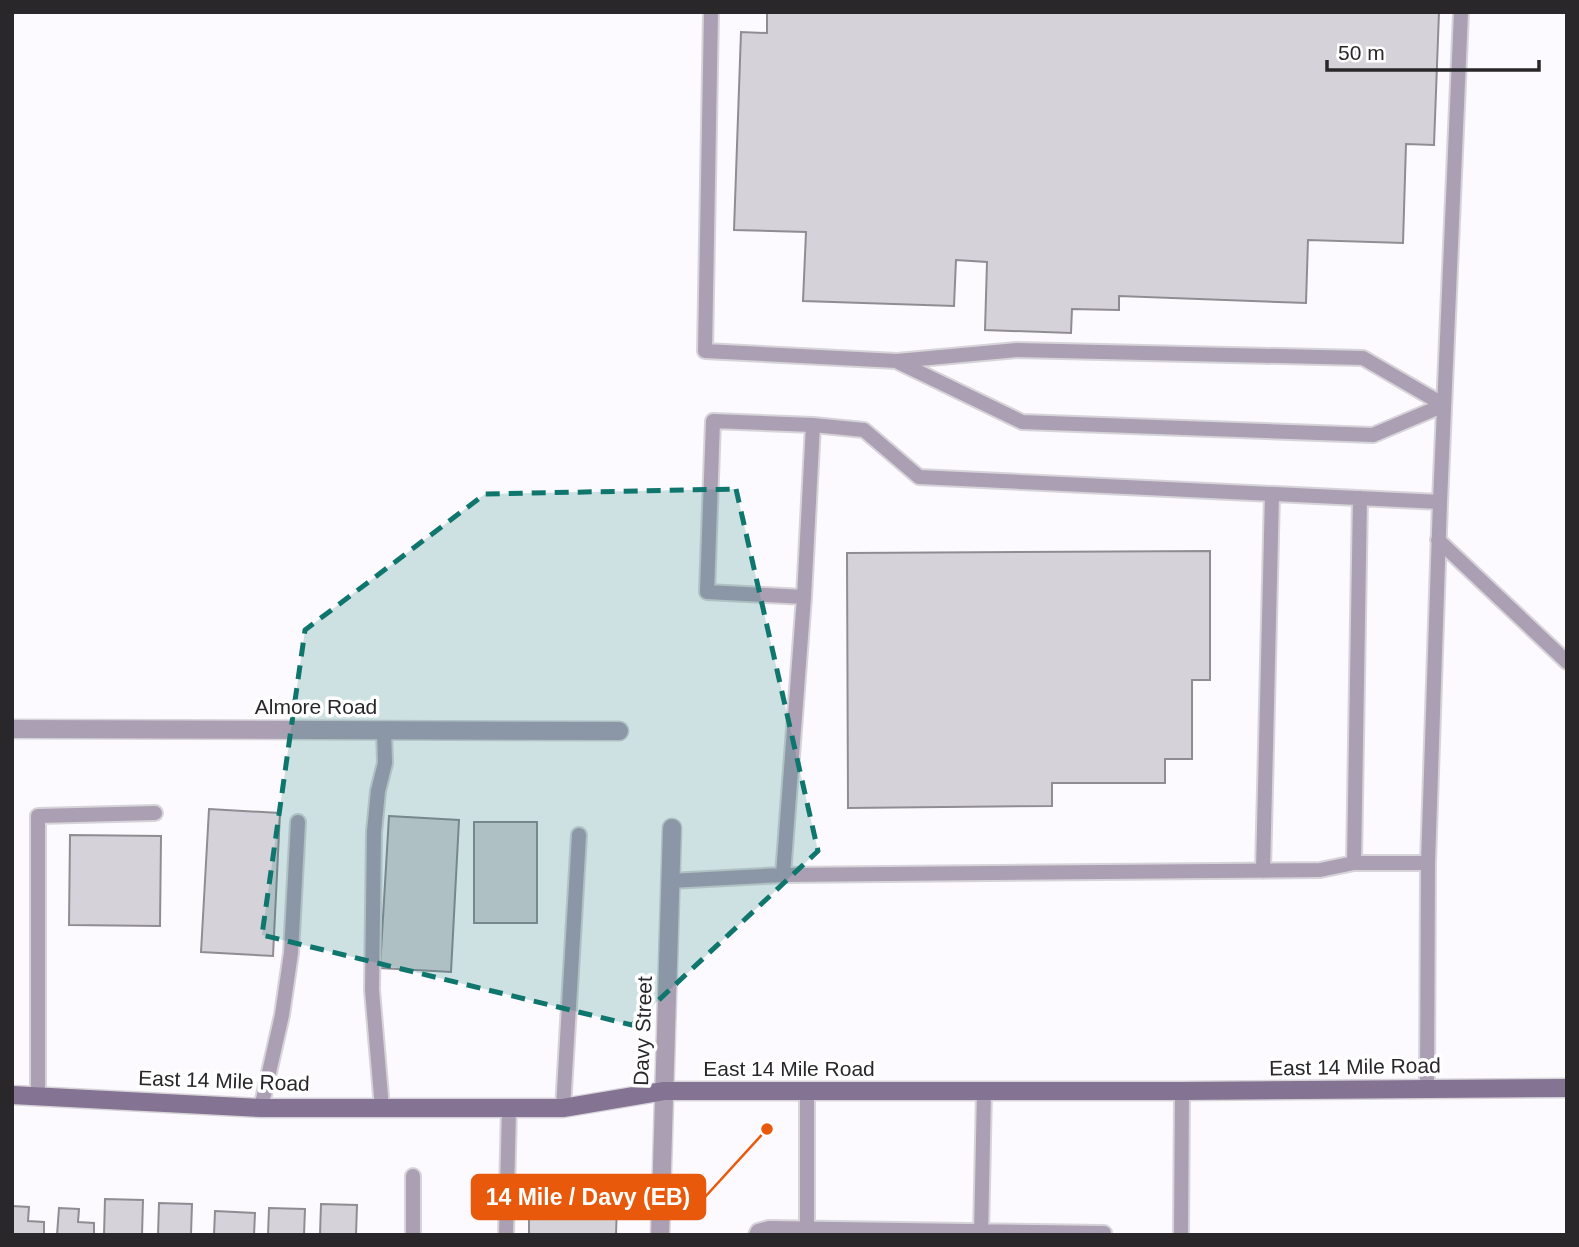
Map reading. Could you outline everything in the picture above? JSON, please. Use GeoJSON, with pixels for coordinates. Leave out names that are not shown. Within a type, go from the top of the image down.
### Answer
{"type":"FeatureCollection","features":[{"type":"Feature","properties":{"kind":"main road","name":"East 14 Mile Road"},"geometry":{"type":"LineString","coordinates":[[12,1095],[261,1108],[563,1108],[664,1091],[1567,1088]]}},
{"type":"Feature","properties":{"kind":"street","name":"Almore Road"},"geometry":{"type":"LineString","coordinates":[[12,729],[619,731]]}},
{"type":"Feature","properties":{"kind":"street","name":"Davy Street"},"geometry":{"type":"LineString","coordinates":[[660,1235],[672,828]]}},
{"type":"Feature","properties":{"kind":"lane"},"geometry":{"type":"LineString","coordinates":[[711,12],[705,351],[897,362],[1017,350],[1363,358],[1444,405]]}},
{"type":"Feature","properties":{"kind":"lane"},"geometry":{"type":"LineString","coordinates":[[1427,1089],[1428,863],[1438,540],[1461,12]]}},
{"type":"Feature","properties":{"kind":"lane"},"geometry":{"type":"LineString","coordinates":[[897,362],[1021,422],[1373,435],[1444,405]]}},
{"type":"Feature","properties":{"kind":"lane"},"geometry":{"type":"LineString","coordinates":[[804,597],[707,592],[713,421],[864,430],[919,477],[1440,502]]}},
{"type":"Feature","properties":{"kind":"lane"},"geometry":{"type":"LineString","coordinates":[[783,875],[804,597],[813,425]]}},
{"type":"Feature","properties":{"kind":"lane"},"geometry":{"type":"LineString","coordinates":[[1263,871],[1272,494]]}},
{"type":"Feature","properties":{"kind":"lane"},"geometry":{"type":"LineString","coordinates":[[1354,863],[1360,498]]}},
{"type":"Feature","properties":{"kind":"lane"},"geometry":{"type":"LineString","coordinates":[[1438,540],[1567,662]]}},
{"type":"Feature","properties":{"kind":"lane"},"geometry":{"type":"LineString","coordinates":[[382,1108],[372,990],[373,832],[385,763],[384,730]]}},
{"type":"Feature","properties":{"kind":"lane"},"geometry":{"type":"LineString","coordinates":[[38,1095],[38,816],[155,813]]}},
{"type":"Feature","properties":{"kind":"lane"},"geometry":{"type":"LineString","coordinates":[[261,1108],[282,1015],[291,953],[298,822]]}},
{"type":"Feature","properties":{"kind":"lane"},"geometry":{"type":"LineString","coordinates":[[563,1108],[579,835]]}},
{"type":"Feature","properties":{"kind":"lane"},"geometry":{"type":"LineString","coordinates":[[670,881],[783,875],[1320,870],[1354,863],[1428,863]]}},
{"type":"Feature","properties":{"kind":"lane"},"geometry":{"type":"LineString","coordinates":[[1181,1235],[1182,1091]]}},
{"type":"Feature","properties":{"kind":"lane"},"geometry":{"type":"LineString","coordinates":[[807,1092],[807,1229]]}},
{"type":"Feature","properties":{"kind":"lane"},"geometry":{"type":"LineString","coordinates":[[981,1233],[984,1092]]}},
{"type":"Feature","properties":{"kind":"lane"},"geometry":{"type":"LineString","coordinates":[[506,1235],[509,1108]]}},
{"type":"Feature","properties":{"kind":"lane"},"geometry":{"type":"LineString","coordinates":[[413,1176],[413,1235]]}},
{"type":"Feature","properties":{"kind":"lane"},"geometry":{"type":"LineString","coordinates":[[756,1235],[758,1231],[769,1228],[1104,1233]]}},
{"type":"Feature","properties":{"kind":"highlighted area"},"geometry":{"type":"Polygon","coordinates":[[[736,489],[818,851],[632,1025],[262,935],[305,630],[485,494],[736,489]]]}},
{"type":"Feature","properties":{"kind":"building"},"geometry":{"type":"Polygon","coordinates":[[[767,12],[1439,12],[1434,145],[1406,144],[1403,243],[1308,240],[1306,303],[1119,296],[1119,310],[1072,309],[1071,333],[985,330],[987,262],[956,260],[954,306],[803,301],[806,232],[734,230],[741,32],[767,33],[767,12]]]}},
{"type":"Feature","properties":{"kind":"building"},"geometry":{"type":"Polygon","coordinates":[[[1210,551],[1210,680],[1192,680],[1192,759],[1165,759],[1165,783],[1052,783],[1052,806],[848,808],[847,553],[1210,551]]]}},
{"type":"Feature","properties":{"kind":"building"},"geometry":{"type":"Polygon","coordinates":[[[209,809],[280,813],[273,956],[201,952],[209,809]]]}},
{"type":"Feature","properties":{"kind":"building"},"geometry":{"type":"Polygon","coordinates":[[[389,816],[459,820],[451,972],[380,968],[389,816]]]}},
{"type":"Feature","properties":{"kind":"building"},"geometry":{"type":"Polygon","coordinates":[[[474,822],[537,822],[537,923],[474,923],[474,822]]]}},
{"type":"Feature","properties":{"kind":"building"},"geometry":{"type":"Polygon","coordinates":[[[70,835],[161,836],[160,926],[69,925],[70,835]]]}},
{"type":"Feature","properties":{"kind":"building"},"geometry":{"type":"Polygon","coordinates":[[[105,1199],[143,1200],[142,1235],[104,1235],[105,1199]]]}},
{"type":"Feature","properties":{"kind":"building"},"geometry":{"type":"Polygon","coordinates":[[[159,1203],[192,1204],[191,1235],[158,1235],[159,1203]]]}},
{"type":"Feature","properties":{"kind":"building"},"geometry":{"type":"Polygon","coordinates":[[[529,1203],[617,1205],[616,1235],[529,1235],[529,1203]]]}},
{"type":"Feature","properties":{"kind":"building"},"geometry":{"type":"Polygon","coordinates":[[[321,1204],[357,1205],[356,1235],[320,1235],[321,1204]]]}},
{"type":"Feature","properties":{"kind":"building"},"geometry":{"type":"Polygon","coordinates":[[[12,1206],[29,1207],[28,1221],[44,1222],[44,1235],[12,1235],[12,1206]]]}},
{"type":"Feature","properties":{"kind":"building"},"geometry":{"type":"Polygon","coordinates":[[[59,1208],[79,1209],[78,1222],[94,1223],[94,1235],[57,1235],[59,1208]]]}},
{"type":"Feature","properties":{"kind":"building"},"geometry":{"type":"Polygon","coordinates":[[[269,1208],[305,1209],[304,1235],[268,1235],[269,1208]]]}},
{"type":"Feature","properties":{"kind":"building"},"geometry":{"type":"Polygon","coordinates":[[[215,1211],[255,1213],[254,1235],[214,1235],[215,1211]]]}},
{"type":"Feature","properties":{"kind":"place","name":"14 Mile / Davy (EB)"},"geometry":{"type":"Point","coordinates":[767,1129]}}]}
